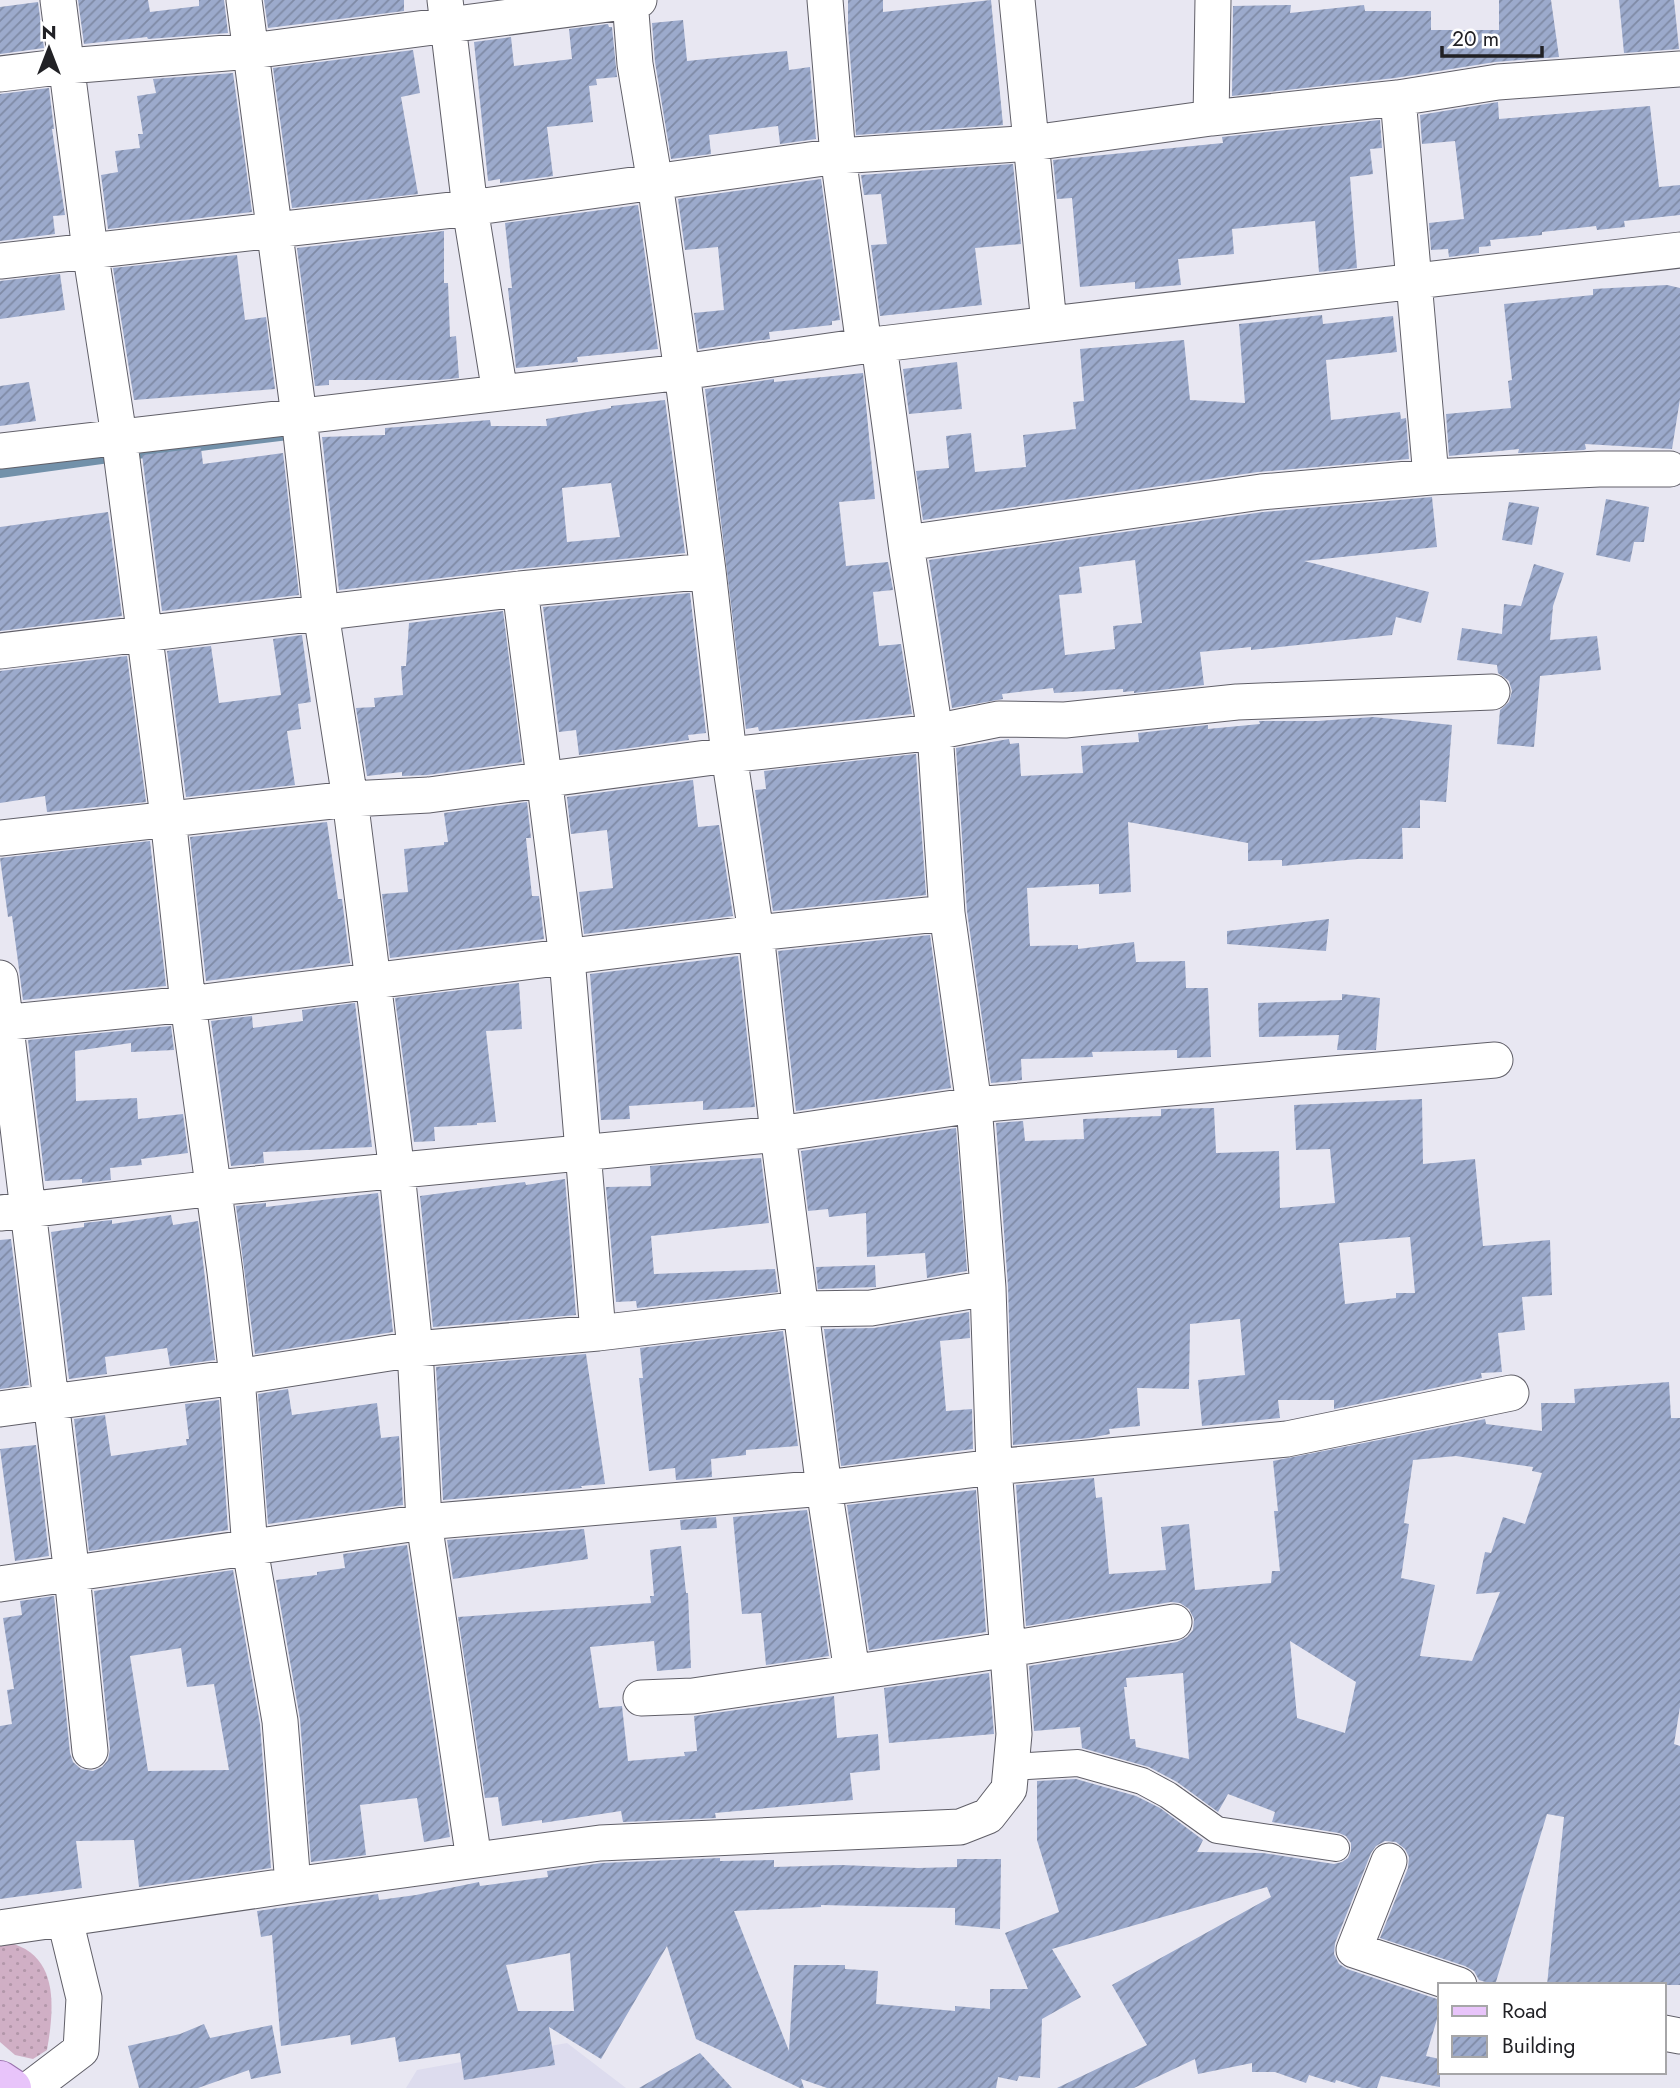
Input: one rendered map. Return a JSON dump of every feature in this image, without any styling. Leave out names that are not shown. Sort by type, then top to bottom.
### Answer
[{"type":"main road","points":[[0,2080],[12,2088]]},
{"type":"street","points":[[58,0],[90,250],[119,436],[168,817],[188,1004],[237,1377],[250,1549],[280,1721],[293,1885]]},
{"type":"street","points":[[244,0],[299,416],[321,613],[350,799],[397,1172],[415,1349],[424,1522],[474,1860]]},
{"type":"street","points":[[630,0],[635,64],[682,372],[729,755],[756,933],[778,1134],[824,1488],[852,1672]]},
{"type":"street","points":[[0,74],[251,51],[447,12],[639,0]]},
{"type":"street","points":[[0,1928],[600,1843],[960,1827],[988,1816],[1009,1789],[1014,1734],[994,1467],[988,1289],[974,1105],[947,913],[934,732],[906,543],[838,156],[825,0]]},
{"type":"street","points":[[1017,0],[1049,324]]},
{"type":"street","points":[[1211,118],[1213,0]]},
{"type":"street","points":[[447,12],[470,208],[500,393]]},
{"type":"street","points":[[0,261],[470,208],[838,156],[1032,143],[1211,118],[1398,98],[1497,82],[1680,69]]},
{"type":"street","points":[[1398,98],[1431,477]]},
{"type":"street","points":[[0,451],[682,372],[1049,324],[1680,250]]},
{"type":"street","points":[[906,543],[1261,492],[1431,477],[1599,469],[1670,469]]},
{"type":"street","points":[[0,651],[520,589],[708,571]]},
{"type":"street","points":[[520,589],[567,958],[598,1333]]},
{"type":"street","points":[[0,838],[168,817],[350,799],[429,795],[729,755],[934,732],[999,719],[1065,720],[1237,702],[1492,692]]},
{"type":"street","points":[[3,1022],[188,1004],[756,933],[947,913]]},
{"type":"street","points":[[0,978],[14,1211],[49,1402],[72,1575],[90,1751]]},
{"type":"street","points":[[14,1211],[214,1188],[778,1134],[974,1105],[1495,1060]]},
{"type":"street","points":[[0,1409],[237,1377],[415,1349],[598,1333],[802,1309],[870,1308],[988,1289]]},
{"type":"street","points":[[0,1584],[424,1522],[824,1488],[994,1467],[1287,1439],[1511,1393]]},
{"type":"street","points":[[641,1698],[693,1696],[1174,1622]]},
{"type":"street","points":[[1011,1767],[1078,1763],[1142,1781],[1168,1795],[1217,1830],[1336,1848]]},
{"type":"street","points":[[1389,1861],[1354,1950],[1453,1983]]},
{"type":"street","points":[[31,2088],[81,2050],[84,1998],[65,1920]]},
{"type":"shaded area","points":[[0,1941],[19,1946],[33,1955],[43,1967],[49,1981],[51,2015],[47,2050],[33,2059],[15,2055],[0,2042]]},
{"type":"shaded area","points":[[567,2043],[626,2088],[406,2088],[417,2070]]},
{"type":"building","points":[[78,0],[148,0],[150,12],[199,6],[199,0],[224,0],[228,33],[147,37],[84,44]]},
{"type":"building","points":[[264,0],[404,0],[404,11],[268,28]]},
{"type":"building","points":[[848,0],[883,0],[883,12],[991,0],[1003,125],[856,135]]},
{"type":"building","points":[[1499,0],[1551,0],[1559,57],[1495,62],[1395,78],[1232,96],[1233,6],[1291,5],[1290,13],[1364,5],[1365,11],[1431,11],[1431,30],[1499,30]]},
{"type":"building","points":[[1619,0],[1674,0],[1679,49],[1624,53]]},
{"type":"building","points":[[38,2],[44,48],[0,54],[0,7]]},
{"type":"building","points":[[683,20],[687,61],[787,51],[789,70],[810,67],[816,139],[780,144],[778,126],[709,135],[711,154],[671,159],[655,62],[652,23]]},
{"type":"building","points":[[608,24],[612,27],[617,77],[596,79],[597,85],[589,86],[593,122],[547,127],[553,176],[500,183],[500,179],[488,181],[474,42],[511,37],[514,66],[572,59],[569,29]]},
{"type":"building","points":[[413,50],[420,93],[401,97],[418,194],[292,208],[273,68]]},
{"type":"building","points":[[233,73],[252,212],[108,229],[101,175],[118,172],[115,151],[140,148],[138,134],[143,134],[137,96],[156,93],[153,79]]},
{"type":"building","points":[[49,88],[52,129],[65,215],[53,216],[55,234],[0,241],[0,94]]},
{"type":"building","points":[[1498,102],[1499,119],[1650,106],[1659,187],[1680,185],[1680,215],[1624,221],[1625,227],[1597,230],[1596,226],[1490,240],[1491,246],[1479,247],[1479,253],[1449,257],[1448,249],[1431,250],[1429,223],[1464,219],[1455,141],[1422,144],[1420,115]]},
{"type":"building","points":[[1380,120],[1382,148],[1370,149],[1373,174],[1350,177],[1357,268],[1319,272],[1315,221],[1232,229],[1234,254],[1178,259],[1181,285],[1135,289],[1135,282],[1080,287],[1072,198],[1057,199],[1053,160],[1223,143],[1222,137]]},
{"type":"building","points":[[1013,164],[1021,244],[975,248],[982,305],[880,316],[871,245],[887,244],[881,194],[864,195],[861,175]]},
{"type":"building","points":[[821,179],[840,320],[832,321],[832,325],[769,332],[770,339],[699,349],[694,313],[724,310],[718,247],[685,250],[678,199]]},
{"type":"building","points":[[638,205],[658,349],[577,357],[578,362],[516,368],[505,223]]},
{"type":"building","points":[[444,231],[444,283],[448,283],[450,337],[456,336],[459,378],[329,380],[329,385],[315,386],[297,248]]},
{"type":"building","points":[[237,255],[245,320],[266,317],[275,389],[134,400],[113,268]]},
{"type":"building","points":[[60,274],[65,310],[0,319],[0,281]]},
{"type":"building","points":[[1667,285],[1680,288],[1680,399],[1672,449],[1585,444],[1584,450],[1518,453],[1519,449],[1449,456],[1446,414],[1511,408],[1508,381],[1512,380],[1504,304],[1593,295],[1593,289]]},
{"type":"building","points":[[1322,315],[1323,324],[1393,316],[1397,352],[1326,360],[1331,420],[1400,412],[1401,419],[1406,418],[1409,459],[1258,472],[923,520],[916,471],[949,468],[946,436],[971,433],[975,472],[1026,467],[1023,435],[1076,429],[1073,402],[1084,401],[1080,349],[1184,340],[1190,400],[1245,403],[1239,324]]},
{"type":"building","points":[[957,362],[962,409],[909,414],[903,369]]},
{"type":"building","points":[[863,373],[875,499],[839,502],[846,566],[888,562],[893,590],[873,592],[879,646],[901,644],[912,714],[759,731],[758,727],[746,729],[705,389],[774,379],[774,382]]},
{"type":"building","points":[[29,382],[36,421],[0,426],[0,386]]},
{"type":"building","points":[[665,400],[685,553],[339,590],[322,437],[385,435],[385,428],[490,420],[491,426],[547,426],[546,419],[611,406]],"holes":[[[611,483],[620,537],[567,542],[562,488]]]},
{"type":"building","points":[[201,448],[203,464],[283,453],[299,595],[162,611],[142,455]]},
{"type":"building","points":[[1432,497],[1437,547],[1304,561],[1429,592],[1421,623],[1396,617],[1392,635],[1251,650],[1251,647],[1200,652],[1204,685],[1134,693],[1123,692],[1123,689],[1054,693],[1053,688],[1002,694],[1003,699],[952,708],[929,560],[1263,512]],"holes":[[[1135,560],[1142,623],[1113,626],[1115,649],[1065,655],[1059,595],[1082,593],[1079,567]]]},
{"type":"building","points":[[1606,499],[1649,507],[1644,542],[1634,542],[1630,562],[1596,555]]},
{"type":"building","points":[[1509,502],[1539,507],[1532,545],[1502,540]]},
{"type":"building","points":[[108,512],[122,616],[0,631],[0,527]]},
{"type":"building","points":[[1534,564],[1564,573],[1553,606],[1550,640],[1597,636],[1601,670],[1540,676],[1534,747],[1497,744],[1500,710],[1509,702],[1512,691],[1509,681],[1498,673],[1497,665],[1457,660],[1462,628],[1502,634],[1504,604],[1521,606]]},
{"type":"building","points":[[690,593],[706,733],[688,735],[689,740],[579,755],[576,730],[559,732],[543,607]]},
{"type":"building","points":[[503,611],[522,762],[427,775],[402,776],[402,772],[367,776],[356,708],[375,707],[374,698],[403,695],[401,666],[406,666],[409,623]]},
{"type":"building","points":[[302,635],[311,702],[298,704],[301,729],[287,731],[295,785],[186,797],[167,651],[211,646],[219,703],[281,695],[273,639]]},
{"type":"building","points":[[127,656],[146,802],[47,812],[45,796],[0,803],[0,671]]},
{"type":"building","points":[[1373,717],[1452,725],[1446,802],[1420,800],[1420,828],[1402,828],[1403,859],[1358,859],[1282,866],[1282,860],[1248,861],[1248,843],[1128,822],[1131,892],[1099,894],[1099,884],[1027,888],[1030,946],[1078,945],[1078,949],[1134,942],[1136,962],[1185,961],[1186,988],[1208,988],[1211,1057],[1177,1058],[1177,1050],[1092,1052],[1093,1057],[1021,1059],[1022,1080],[991,1083],[967,911],[956,748],[1009,739],[1010,744],[1019,743],[1021,776],[1083,773],[1081,746],[1139,742],[1138,733],[1208,725],[1208,729],[1260,724],[1259,721]]},
{"type":"building","points":[[916,754],[926,895],[773,911],[755,790],[766,789],[764,771]]},
{"type":"building","points":[[693,780],[698,827],[719,825],[733,916],[584,934],[579,892],[613,888],[607,830],[571,834],[567,797]]},
{"type":"building","points":[[527,802],[531,838],[526,838],[532,896],[539,896],[544,939],[390,958],[382,894],[408,892],[404,849],[444,845],[444,842],[448,842],[444,813]]},
{"type":"building","points":[[327,822],[338,899],[342,899],[350,963],[206,981],[190,837]]},
{"type":"building","points":[[150,841],[166,986],[23,1000],[12,916],[8,917],[0,858]]},
{"type":"building","points":[[1329,919],[1326,951],[1227,944],[1227,931]]},
{"type":"building","points":[[930,935],[951,1088],[796,1111],[778,951]]},
{"type":"building","points":[[738,956],[755,1107],[703,1110],[703,1101],[629,1106],[630,1119],[601,1120],[590,974]]},
{"type":"building","points":[[519,983],[522,1029],[486,1031],[496,1122],[434,1127],[435,1141],[414,1142],[395,998]]},
{"type":"building","points":[[1342,994],[1380,998],[1376,1050],[1337,1050],[1339,1035],[1259,1037],[1258,1003],[1342,1000]]},
{"type":"building","points":[[355,1003],[372,1147],[263,1152],[264,1163],[231,1166],[211,1021],[252,1016],[253,1028],[303,1021],[302,1010]]},
{"type":"building","points":[[171,1026],[174,1050],[131,1052],[131,1043],[75,1051],[76,1101],[137,1098],[138,1119],[183,1114],[188,1153],[141,1159],[142,1165],[110,1168],[111,1180],[82,1183],[82,1179],[45,1181],[28,1040]]},
{"type":"building","points":[[1422,1099],[1423,1164],[1475,1159],[1483,1246],[1550,1240],[1552,1295],[1522,1297],[1525,1330],[1498,1333],[1502,1372],[1481,1373],[1482,1378],[1334,1409],[1334,1400],[1278,1400],[1280,1418],[1202,1426],[1198,1380],[1245,1375],[1240,1319],[1190,1324],[1189,1389],[1137,1388],[1140,1426],[1109,1429],[1110,1434],[1089,1438],[1013,1445],[1008,1286],[996,1123],[1023,1121],[1025,1141],[1084,1139],[1083,1119],[1161,1116],[1161,1109],[1214,1108],[1216,1153],[1279,1151],[1280,1208],[1335,1203],[1330,1149],[1296,1150],[1294,1105]],"holes":[[[1410,1237],[1415,1293],[1396,1293],[1396,1298],[1345,1304],[1339,1243]]]},
{"type":"building","points":[[956,1128],[967,1271],[927,1278],[925,1253],[867,1257],[866,1213],[829,1217],[828,1209],[808,1211],[801,1151]]},
{"type":"building","points":[[761,1158],[769,1223],[651,1236],[654,1274],[775,1269],[778,1292],[637,1308],[636,1301],[616,1302],[606,1187],[651,1186],[650,1166]]},
{"type":"building","points":[[565,1179],[576,1315],[433,1327],[420,1196]]},
{"type":"building","points":[[378,1193],[393,1332],[255,1354],[236,1206],[266,1203],[266,1207]]},
{"type":"building","points":[[171,1215],[173,1225],[198,1221],[215,1360],[170,1366],[167,1348],[105,1357],[107,1374],[69,1379],[51,1232],[84,1227],[84,1223],[112,1220],[112,1224]]},
{"type":"building","points":[[11,1239],[29,1385],[0,1389],[0,1240]]},
{"type":"building","points":[[875,1265],[876,1287],[818,1289],[816,1267]]},
{"type":"building","points":[[969,1312],[970,1338],[940,1341],[946,1411],[972,1409],[973,1449],[841,1466],[824,1329],[874,1328]]},
{"type":"building","points":[[783,1331],[798,1446],[746,1450],[746,1455],[711,1459],[712,1477],[676,1480],[675,1468],[649,1471],[639,1378],[643,1378],[640,1348]]},
{"type":"building","points":[[586,1354],[605,1484],[443,1500],[436,1367]]},
{"type":"building","points":[[1669,1382],[1671,1418],[1680,1418],[1680,1707],[1674,1744],[1680,1746],[1680,1985],[1547,1983],[1564,1817],[1547,1814],[1496,1983],[1479,1980],[1474,1971],[1465,1966],[1380,1938],[1408,1868],[1409,1857],[1405,1849],[1396,1842],[1385,1841],[1371,1853],[1335,1943],[1334,1954],[1339,1964],[1347,1969],[1438,1999],[1438,2016],[1426,2056],[1438,2059],[1440,2087],[1381,2076],[1377,2088],[1362,2088],[1336,2080],[1335,2083],[1309,2075],[1306,2083],[1275,2072],[1252,2072],[1252,2063],[1198,2074],[1195,2059],[1134,2088],[1057,2088],[1147,2045],[1112,1985],[1271,1897],[1267,1887],[1052,1949],[1081,1997],[1042,2019],[1040,2078],[1019,2076],[1017,2081],[998,2077],[996,2088],[827,2088],[801,2079],[804,2088],[800,2088],[696,2039],[667,1946],[601,2059],[549,2027],[555,2065],[464,2080],[460,2053],[399,2062],[395,2037],[351,2045],[350,2035],[281,2046],[272,1935],[261,1937],[257,1911],[378,1894],[379,1900],[479,1882],[480,1886],[548,1877],[547,1871],[602,1863],[720,1858],[720,1861],[774,1860],[774,1867],[841,1865],[918,1868],[957,1867],[957,1859],[1001,1859],[1000,1929],[955,1925],[955,1908],[821,1905],[734,1911],[789,2051],[794,1965],[845,1965],[845,1969],[878,1971],[876,2004],[955,2011],[955,2006],[990,2009],[990,1989],[1028,1989],[1005,1933],[1059,1912],[1037,1840],[1037,1781],[1076,1779],[1136,1796],[1160,1808],[1203,1840],[1197,1852],[1263,1853],[1334,1864],[1342,1862],[1348,1858],[1351,1843],[1346,1836],[1339,1833],[1272,1822],[1275,1812],[1228,1794],[1218,1812],[1177,1782],[1149,1767],[1082,1748],[1080,1727],[1034,1731],[1029,1666],[1177,1642],[1193,1630],[1194,1619],[1189,1609],[1180,1603],[1171,1602],[1026,1626],[1016,1485],[1094,1478],[1096,1498],[1102,1497],[1109,1574],[1166,1570],[1161,1527],[1189,1524],[1195,1590],[1271,1583],[1272,1571],[1280,1571],[1274,1511],[1278,1511],[1273,1461],[1485,1419],[1486,1424],[1542,1431],[1541,1403],[1575,1403],[1574,1389]],"holes":[[[1456,1456],[1533,1467],[1532,1471],[1542,1473],[1525,1524],[1503,1517],[1491,1553],[1485,1552],[1476,1594],[1500,1592],[1472,1661],[1420,1656],[1435,1585],[1401,1578],[1409,1524],[1404,1523],[1413,1460]],[[1290,1641],[1356,1682],[1345,1733],[1297,1718]],[[1183,1673],[1189,1759],[1136,1747],[1135,1739],[1130,1739],[1124,1687],[1127,1687],[1126,1678]],[[570,1953],[574,2011],[518,2011],[506,1965]]]},
{"type":"building","points":[[288,1389],[292,1415],[377,1403],[381,1438],[399,1436],[403,1505],[268,1524],[258,1394]]},
{"type":"building","points":[[219,1400],[228,1530],[89,1551],[74,1419],[105,1415],[111,1456],[187,1445],[186,1439],[189,1439],[185,1404]]},
{"type":"building","points":[[36,1445],[49,1556],[15,1561],[0,1449]]},
{"type":"building","points":[[976,1490],[986,1632],[869,1650],[847,1505]]},
{"type":"building","points":[[807,1510],[829,1656],[766,1665],[761,1613],[742,1614],[733,1517]]},
{"type":"building","points":[[716,1517],[717,1528],[681,1530],[680,1520]]},
{"type":"building","points":[[584,1529],[588,1559],[453,1579],[447,1540]]},
{"type":"building","points":[[407,1545],[450,1837],[424,1842],[417,1798],[360,1805],[366,1855],[311,1862],[300,1719],[276,1580],[345,1568],[343,1554]]},
{"type":"building","points":[[681,1546],[688,1593],[691,1668],[657,1671],[654,1641],[590,1647],[599,1708],[622,1706],[628,1761],[685,1756],[684,1752],[697,1751],[694,1716],[834,1696],[837,1738],[878,1734],[880,1770],[850,1773],[853,1800],[715,1813],[716,1818],[623,1822],[621,1811],[502,1826],[498,1797],[485,1798],[458,1617],[651,1603],[650,1596],[654,1596],[650,1550]]},
{"type":"building","points":[[233,1570],[260,1724],[271,1868],[139,1887],[134,1840],[76,1841],[82,1888],[0,1899],[0,1726],[12,1724],[7,1690],[14,1689],[3,1618],[22,1615],[20,1601],[54,1596],[70,1753],[73,1762],[81,1769],[93,1771],[108,1760],[110,1749],[94,1591]],"holes":[[[181,1648],[187,1687],[214,1684],[229,1770],[148,1771],[130,1656]]]},
{"type":"building","points":[[989,1673],[994,1734],[889,1743],[884,1688]]},
{"type":"building","points":[[204,2024],[210,2038],[272,2025],[281,2073],[251,2079],[249,2070],[198,2088],[139,2088],[128,2046],[180,2034]]},
{"type":"building","points":[[700,2053],[732,2088],[639,2088]]},
{"type":"waterway","points":[[129,455],[288,435]]},
{"type":"waterway","points":[[0,473],[109,458]]}]
